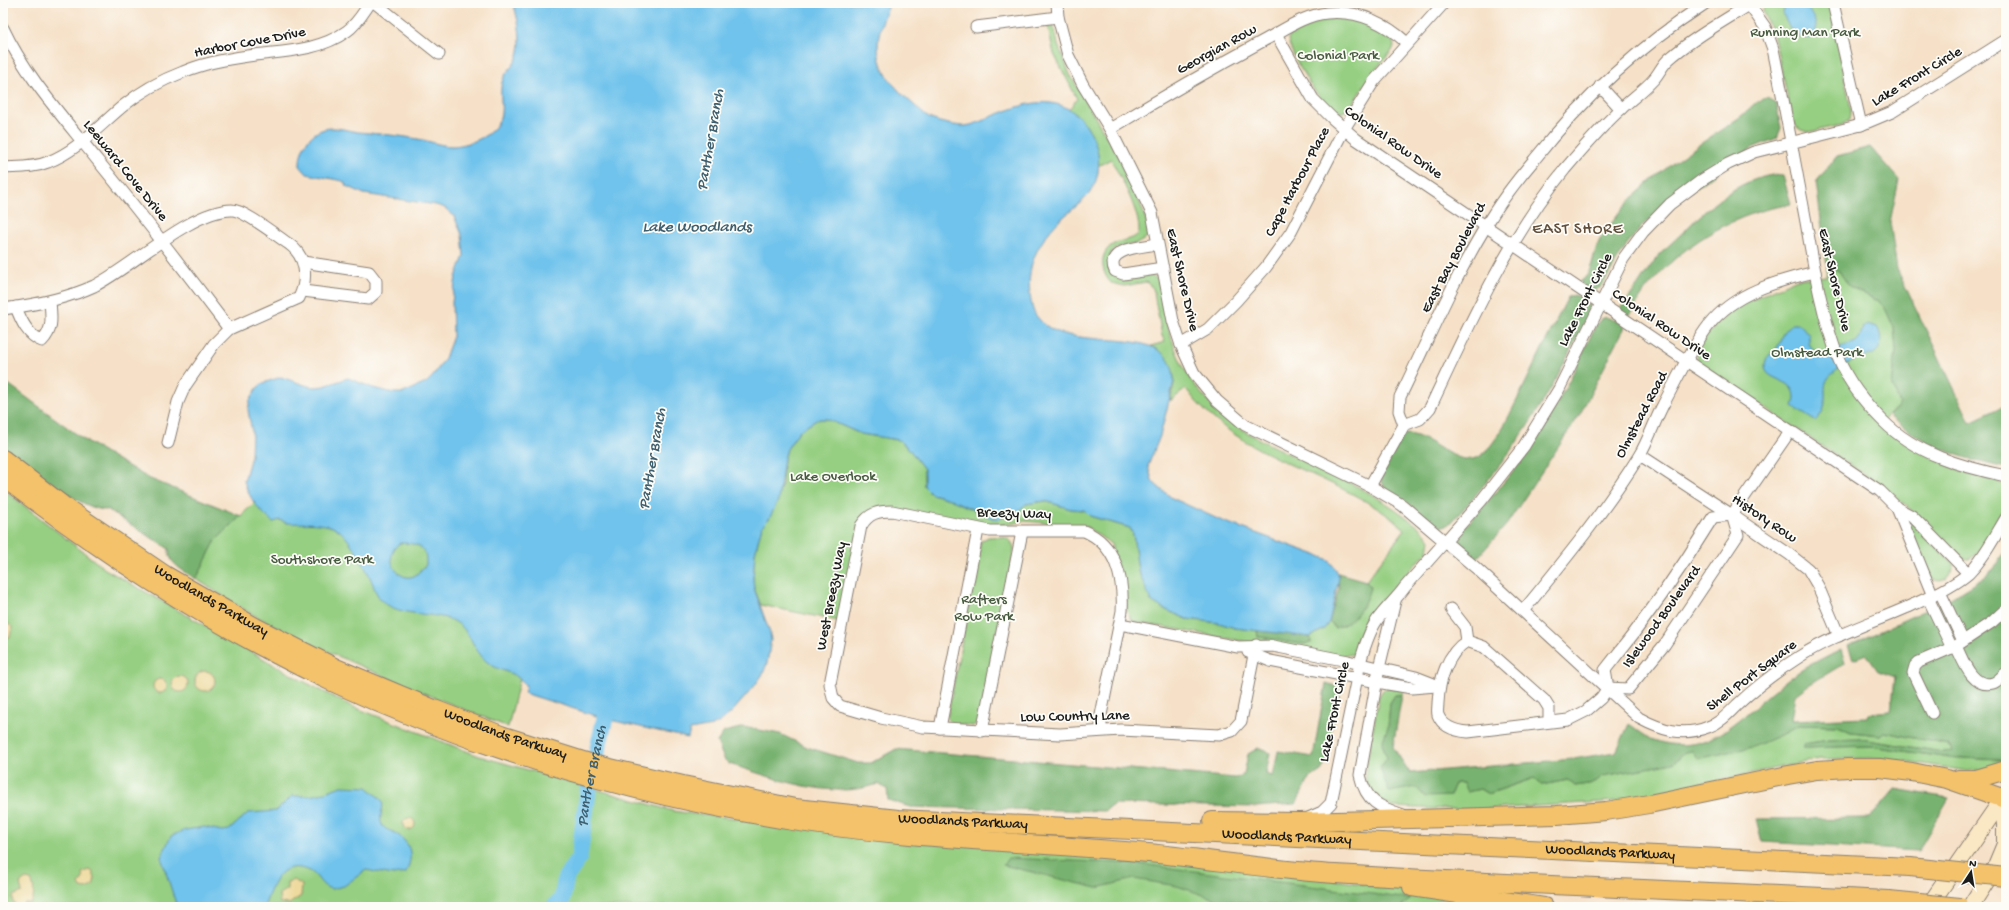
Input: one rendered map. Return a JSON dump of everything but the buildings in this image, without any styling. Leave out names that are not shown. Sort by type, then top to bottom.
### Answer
[{"type":"main road","name":"Woodlands Parkway","points":[[3,459],[65,507],[165,575],[257,628],[336,668],[499,742]]},
{"type":"main road","name":"Woodlands Parkway","points":[[3,477],[58,519],[158,586],[249,639],[328,680],[431,725],[592,764],[680,792],[793,821],[896,834],[1142,852],[1330,873],[1889,900],[1960,907]]},
{"type":"main road","points":[[992,822],[1020,818],[1300,822],[1557,815],[1606,811],[1649,804],[1796,774],[1848,768],[1888,769],[1947,778],[1976,779],[2006,770]]},
{"type":"main road","points":[[1947,778],[2005,797]]},
{"type":"main road","name":"Woodlands Parkway","points":[[680,792],[795,808],[898,819],[992,822],[2000,872]]},
{"type":"main road","points":[[2000,872],[2005,844],[2005,797]]},
{"type":"main road","points":[[1928,907],[2005,797]]},
{"type":"main road","points":[[1970,907],[2000,872],[2006,853]]},
{"type":"main road","points":[[1330,873],[1544,907]]},
{"type":"street","name":"Harbor Cove Drive","points":[[3,168],[32,166],[48,163],[83,141],[124,105],[157,84],[183,72],[211,63],[317,46],[347,30],[359,19],[370,3]]},
{"type":"street","points":[[375,3],[439,54]]},
{"type":"street","name":"East Shore Drive","points":[[1057,3],[1058,17],[1068,56],[1083,85],[1110,129],[1152,213],[1173,321],[1181,345],[1194,373],[1217,401],[1245,426],[1370,486],[1402,505],[1444,542]]},
{"type":"street","name":"Cape Harbour Place","points":[[1181,345],[1208,329],[1236,302],[1266,267],[1290,232],[1344,129],[1374,81],[1444,3]]},
{"type":"street","name":"East Bay Boulevard","points":[[1404,425],[1399,411],[1400,397],[1486,226],[1520,176],[1600,86],[1650,43],[1706,3]]},
{"type":"street","points":[[1834,3],[1861,125]]},
{"type":"street","points":[[1370,486],[1404,425],[1420,419],[1430,408],[1478,307],[1513,243],[1543,197],[1565,169],[1586,144],[1621,108],[1653,80],[1667,60],[1750,4]]},
{"type":"street","name":"East Shore Drive","points":[[1750,4],[1765,27],[1771,42],[1815,272],[1833,342],[1848,376],[1866,402],[1884,422],[1910,442],[1936,456],[1966,468],[2006,476]]},
{"type":"street","name":"Georgian Row","points":[[1110,129],[1207,71],[1301,20],[1327,13],[1353,14],[1374,19],[1393,30],[1407,43]]},
{"type":"street","points":[[976,27],[1058,17]]},
{"type":"street","name":"Leeward Cove Drive","points":[[3,28],[15,50],[42,91],[162,241],[229,329]]},
{"type":"street","name":"Colonial Row Drive","points":[[1276,34],[1313,99],[1344,129],[1880,491],[1897,508],[1912,516],[1968,573]]},
{"type":"street","name":"Lake Front Circle","points":[[1300,822],[1322,812],[1331,803],[1356,678],[1365,646],[1380,616],[1395,601],[1405,586],[1481,501],[1524,446],[1559,389],[1623,259],[1643,232],[1670,204],[1702,180],[1728,164],[1754,152],[1861,125],[1881,118],[1909,103],[2006,40]]},
{"type":"street","points":[[1600,86],[1621,108]]},
{"type":"street","points":[[3,309],[50,301],[94,286],[120,271],[162,241],[212,213],[233,210],[250,217],[292,246],[306,269],[303,291],[299,298],[229,329],[203,358],[185,386],[178,402],[168,443]]},
{"type":"street","points":[[1157,244],[1121,252],[1113,257],[1112,264],[1115,271],[1123,274],[1163,268]]},
{"type":"street","points":[[303,262],[369,272],[376,281],[376,292],[368,299],[303,291]]},
{"type":"street","name":"Olmstead Road","points":[[1523,611],[1570,555],[1640,455],[1687,361],[1709,325],[1732,304],[1758,290],[1783,279],[1815,272]]},
{"type":"street","points":[[16,307],[20,318],[34,338],[42,341],[49,334],[52,322],[50,301]]},
{"type":"street","points":[[1732,515],[1790,431]]},
{"type":"street","name":"History Row","points":[[1640,455],[1732,515],[1789,554],[1808,569],[1818,586],[1839,636]]},
{"type":"street","name":"Colonial Row Drive","points":[[1897,508],[1933,596],[1957,645],[1969,674],[1980,682],[1993,683],[2006,673]]},
{"type":"street","name":"Breezy Way","points":[[881,511],[892,511],[978,530],[1022,532],[1084,531],[1095,536],[1113,556],[1123,600],[1120,624]]},
{"type":"street","name":"West Breezy Way","points":[[833,698],[830,684],[861,526],[866,518],[881,511]]},
{"type":"street","name":"Islewood Boulevard","points":[[1732,515],[1738,535],[1665,644],[1628,689],[1608,688],[1605,670],[1639,628],[1677,575],[1713,517],[1732,515]]},
{"type":"street","name":"Shell Port Square","points":[[1444,542],[1523,611],[1639,718],[1655,727],[1673,732],[1691,732],[1708,727],[1724,718],[1769,678],[1800,656],[1839,636],[1933,596],[1968,573],[1978,563],[2006,518]]},
{"type":"street","points":[[940,728],[978,530]]},
{"type":"street","points":[[982,731],[1022,532]]},
{"type":"street","name":"Lake Front Circle","points":[[1395,601],[1379,668],[1360,775],[1362,784],[1373,802],[1381,807],[1411,818]]},
{"type":"street","points":[[1451,609],[1465,627],[1467,641]]},
{"type":"street","points":[[1932,713],[1914,673],[1915,666],[1919,662],[1957,645],[1992,622],[2006,609]]},
{"type":"street","points":[[1101,731],[1101,715],[1120,624],[1255,650],[1273,646],[1360,663],[1416,677],[1439,686]]},
{"type":"street","points":[[1549,722],[1550,708],[1544,700],[1484,646],[1467,641],[1460,645],[1452,654],[1439,686],[1438,714],[1445,725],[1456,731],[1468,732],[1568,720],[1586,711],[1601,698],[1608,688]]},
{"type":"street","points":[[1255,650],[1270,662],[1412,688],[1439,686]]},
{"type":"street","name":"Low Country Lane","points":[[833,698],[840,706],[881,718],[922,727],[1060,734],[1101,731],[1220,735],[1232,731],[1241,721],[1255,650]]},
{"type":"green space","name":"Running Man Park","points":[[1764,3],[1829,3],[1851,109],[1849,120],[1842,125],[1808,132],[1801,130],[1794,125],[1774,37],[1763,12]]},
{"type":"green space","name":"Colonial Park","points":[[1339,17],[1360,21],[1379,29],[1391,36],[1394,46],[1392,51],[1374,71],[1348,110],[1339,113],[1332,110],[1316,93],[1301,69],[1290,47],[1288,39],[1296,29],[1302,26]]},
{"type":"green space","name":"Lake Overlook","points":[[1047,23],[1055,30],[1058,45],[1071,77],[1125,167],[1148,227],[1148,235],[1143,240],[1116,248],[1112,252],[1109,258],[1109,269],[1150,275],[1156,278],[1159,283],[1168,328],[1175,348],[1193,383],[1206,399],[1241,429],[1367,492],[1406,517],[1422,530],[1430,540],[1428,551],[1392,589],[1380,606],[1356,652],[1353,654],[1331,657],[1136,622],[1131,619],[1127,611],[1111,544],[1087,527],[1025,521],[998,526],[918,513],[869,511],[838,621],[761,605],[754,588],[753,578],[755,553],[762,526],[769,519],[782,484],[784,459],[787,449],[799,431],[818,419],[827,419],[861,434],[899,440],[909,449],[924,469],[924,486],[932,494],[950,499],[992,518],[1002,516],[1026,504],[1045,501],[1071,509],[1084,510],[1090,516],[1130,528],[1133,534],[1138,570],[1142,580],[1164,609],[1187,619],[1219,623],[1235,628],[1257,630],[1258,637],[1305,644],[1311,643],[1310,637],[1324,629],[1329,622],[1332,623],[1334,628],[1370,588],[1366,581],[1405,529],[1379,509],[1351,493],[1262,451],[1234,434],[1208,414],[1186,389],[1170,401],[1174,382],[1173,373],[1159,352],[1151,346],[1165,342],[1162,336],[1153,288],[1146,282],[1125,286],[1111,283],[1107,278],[1103,267],[1104,256],[1110,247],[1116,243],[1128,240],[1139,233],[1133,205],[1111,159],[1098,166],[1097,149],[1091,134],[1081,120],[1069,109],[1077,99],[1054,54]]},
{"type":"green space","points":[[1767,98],[1776,103],[1781,128],[1777,138],[1752,148],[1645,223],[1627,244],[1601,287],[1598,289],[1586,288],[1580,282],[1590,270],[1600,239],[1624,207],[1654,178],[1671,165],[1740,117],[1759,100]]},
{"type":"green space","points":[[1870,147],[1899,180],[1890,222],[1897,269],[1970,422],[2006,405],[2006,468],[1973,460],[1944,450],[1917,436],[1889,416],[1900,404],[1892,386],[1896,351],[1894,328],[1885,308],[1878,301],[1849,286],[1839,271],[1827,266],[1816,182],[1837,156]]},
{"type":"green space","points":[[1772,175],[1783,176],[1791,204],[1761,211],[1734,221],[1716,230],[1682,253],[1667,266],[1641,297],[1631,314],[1628,315],[1619,309],[1629,298],[1658,256],[1711,206],[1733,190],[1758,178]]},
{"type":"green space","name":"Olmstead Park","points":[[1827,266],[1839,271],[1849,286],[1878,301],[1885,308],[1894,328],[1896,351],[1892,386],[1900,404],[1880,424],[1955,468],[2001,483],[2006,487],[2006,503],[1997,526],[1987,542],[1975,555],[1969,559],[1962,558],[1953,551],[1930,527],[1891,492],[1698,362],[1696,353],[1700,344],[1719,321],[1735,307],[1797,279],[1826,276]]},
{"type":"green space","points":[[1574,295],[1583,298],[1589,307],[1582,328],[1556,379],[1530,423],[1515,444],[1485,484],[1450,524],[1440,527],[1436,526],[1408,503],[1385,488],[1381,480],[1382,473],[1403,435],[1410,434],[1425,439],[1450,454],[1465,459],[1475,458],[1484,453],[1496,439],[1505,423],[1568,297]]},
{"type":"green space","points":[[1606,317],[1622,323],[1625,327],[1579,416],[1507,524],[1479,556],[1475,558],[1473,557],[1466,551],[1460,541],[1463,529],[1506,480],[1529,449],[1557,404],[1596,325],[1601,319]]},
{"type":"green space","points":[[3,380],[83,439],[148,478],[241,516],[216,540],[196,579],[174,563],[169,554],[169,549],[108,510],[97,509],[69,495],[3,446]]},
{"type":"green space","name":"Southshore Park","points":[[330,465],[534,621],[508,727],[378,674],[283,630],[252,614],[196,579],[216,540],[254,503]]},
{"type":"green space","points":[[3,489],[105,569],[301,680],[351,706],[479,756],[673,811],[1282,872],[1516,907],[3,907]]},
{"type":"green space","points":[[1912,523],[1953,564],[1952,572],[1943,580],[1935,580],[1928,573],[1908,526]]},
{"type":"green space","name":"Rafters Row Park","points":[[988,537],[1001,537],[1008,539],[1013,545],[1014,550],[979,721],[973,726],[952,723],[947,719],[981,541]]},
{"type":"green space","points":[[2006,551],[2005,765],[2000,760],[1943,757],[1871,746],[1803,748],[1803,744],[1829,740],[1861,739],[1942,752],[1953,751],[1949,745],[1884,732],[1880,735],[1851,732],[1837,726],[1798,725],[1785,733],[1753,747],[1697,759],[1693,751],[1685,752],[1673,763],[1603,776],[1594,783],[1575,786],[1568,780],[1542,785],[1534,778],[1488,794],[1480,789],[1467,792],[1463,783],[1455,783],[1450,796],[1425,797],[1416,787],[1389,792],[1380,768],[1387,758],[1382,743],[1388,727],[1390,703],[1395,695],[1402,695],[1393,747],[1410,773],[1573,759],[1616,752],[1629,724],[1654,740],[1674,745],[1693,744],[1709,739],[1725,730],[1796,673],[1841,649],[1845,663],[1795,695],[1791,720],[1867,717],[1868,713],[1891,711],[1895,677],[1878,671],[1866,654],[1853,659],[1848,646],[1949,599],[1988,575]]},
{"type":"green space","points":[[1338,573],[1366,581],[1370,588],[1362,607],[1353,619],[1334,628],[1332,623],[1329,622],[1339,588]]},
{"type":"green space","points":[[1257,630],[1310,637],[1311,643],[1292,643],[1258,637]]},
{"type":"green space","points":[[1326,683],[1339,687],[1339,697],[1333,720],[1327,761],[1321,771],[1309,779],[1296,804],[1255,807],[1114,804],[1105,811],[910,807],[888,800],[887,789],[878,784],[859,789],[821,789],[783,781],[729,764],[724,759],[717,742],[724,732],[744,727],[780,734],[807,747],[858,763],[871,763],[896,749],[1236,778],[1244,774],[1248,754],[1258,748],[1266,750],[1270,753],[1266,774],[1273,776],[1278,751],[1313,757]]},
{"type":"green space","points":[[1389,687],[1403,690],[1402,695],[1395,695],[1390,703],[1388,727],[1382,743],[1387,758],[1416,787],[1450,796],[1455,783],[1463,783],[1467,792],[1480,789],[1488,794],[1534,778],[1542,785],[1568,780],[1575,786],[1594,783],[1603,776],[1673,763],[1685,752],[1785,733],[1798,725],[1837,726],[1851,732],[1880,735],[1884,732],[1949,745],[1953,752],[1942,752],[1861,739],[1829,740],[1804,744],[1803,748],[1871,746],[1943,757],[2000,760],[2005,765],[1999,768],[1967,771],[1905,761],[1870,758],[1820,759],[1616,801],[1475,810],[1392,807],[1374,796],[1367,785],[1365,774],[1379,696],[1383,690]]},
{"type":"green space","points":[[1895,789],[1949,798],[1918,851],[1762,842],[1756,819],[1870,818]]},
{"type":"green space","points":[[1008,858],[1140,864],[1411,899],[1400,907],[1290,907],[1218,900],[1177,886],[1134,879],[1097,888],[1003,865]]},
{"type":"sand","points":[[3,624],[9,624],[12,627],[10,637],[3,637]]},
{"type":"sand","points":[[205,671],[212,674],[215,681],[212,688],[205,691],[198,688],[195,681],[198,674]]},
{"type":"sand","points":[[177,676],[183,676],[188,681],[186,690],[183,692],[177,692],[172,687],[172,681]]},
{"type":"sand","points":[[157,679],[163,679],[167,683],[167,689],[163,693],[157,693],[153,689],[153,683]]},
{"type":"sand","points":[[407,818],[411,818],[415,824],[411,830],[407,830],[403,826],[403,822]]},
{"type":"sand","points":[[88,870],[92,871],[95,878],[93,886],[87,889],[81,888],[79,884],[83,878],[82,873]]},
{"type":"sand","points":[[26,879],[31,880],[34,895],[31,903],[25,903],[21,907],[17,907],[13,902],[13,896],[22,892],[20,883]]},
{"type":"sand","points":[[294,880],[302,885],[301,896],[289,904],[280,903],[279,894],[287,889],[287,882]]},
{"type":"water","name":"Lake Woodlands","points":[[513,3],[890,3],[879,35],[878,46],[881,64],[894,86],[928,117],[946,124],[965,126],[975,124],[1021,106],[1033,103],[1056,104],[1067,108],[1077,115],[1090,132],[1095,142],[1098,152],[1098,174],[1095,184],[1089,194],[1051,230],[1035,254],[1029,283],[1033,310],[1039,319],[1054,330],[1073,336],[1139,343],[1157,349],[1169,361],[1174,381],[1160,436],[1148,466],[1152,480],[1172,498],[1220,520],[1327,559],[1336,569],[1339,578],[1329,622],[1324,629],[1310,637],[1235,628],[1219,623],[1187,619],[1164,609],[1151,601],[1138,570],[1133,534],[1130,528],[1090,516],[1084,510],[1071,509],[1045,501],[1026,504],[1013,516],[1002,516],[1000,519],[992,518],[950,499],[932,494],[924,486],[924,469],[909,449],[899,440],[861,434],[827,419],[818,419],[799,431],[787,449],[784,459],[778,501],[769,519],[762,526],[755,553],[753,578],[754,588],[770,633],[771,640],[767,663],[763,674],[732,712],[720,722],[712,726],[690,730],[688,738],[606,719],[524,693],[526,686],[522,681],[512,674],[496,668],[486,661],[464,629],[454,621],[436,616],[399,610],[382,601],[358,555],[340,531],[322,524],[287,523],[280,520],[273,522],[255,504],[248,493],[244,481],[251,456],[252,432],[248,410],[250,400],[257,388],[263,383],[281,377],[315,387],[324,386],[348,378],[373,388],[394,393],[403,393],[426,383],[433,376],[445,358],[453,336],[452,302],[456,277],[464,256],[462,235],[454,216],[445,208],[436,205],[364,194],[347,186],[343,181],[307,174],[300,166],[302,151],[309,139],[314,134],[326,129],[334,128],[410,138],[453,146],[471,142],[488,134],[496,126],[501,116],[502,82],[505,75],[516,60],[520,46]],"holes":[[[400,543],[416,545],[420,547],[425,554],[426,565],[414,576],[402,576],[394,567],[392,555],[394,548]]]},
{"type":"water","points":[[1787,3],[1804,3],[1815,21],[1816,29],[1813,37],[1802,37],[1793,32],[1784,17],[1783,12]]},
{"type":"water","points":[[1792,324],[1800,324],[1809,335],[1809,344],[1814,351],[1822,353],[1856,342],[1860,337],[1863,327],[1867,324],[1877,327],[1881,338],[1879,349],[1876,352],[1871,355],[1857,358],[1838,369],[1830,376],[1825,386],[1824,408],[1821,415],[1815,421],[1793,407],[1795,396],[1793,389],[1787,384],[1768,374],[1765,368],[1767,358],[1777,348],[1784,331]]},
{"type":"water","points":[[341,786],[367,787],[382,800],[383,806],[381,822],[383,827],[395,833],[405,841],[410,850],[410,861],[406,873],[393,875],[366,870],[344,886],[332,889],[324,885],[314,874],[309,871],[300,868],[292,868],[280,874],[272,886],[264,907],[177,907],[161,857],[171,836],[185,830],[204,827],[222,831],[229,830],[248,813],[276,811],[292,796],[320,794]]},
{"type":"waterway","name":"Panther Branch","points":[[554,907],[562,900],[566,877],[579,858],[588,792],[610,696]]},
{"type":"district","name":"EAST SHORE","points":[[1578,230]]}]
